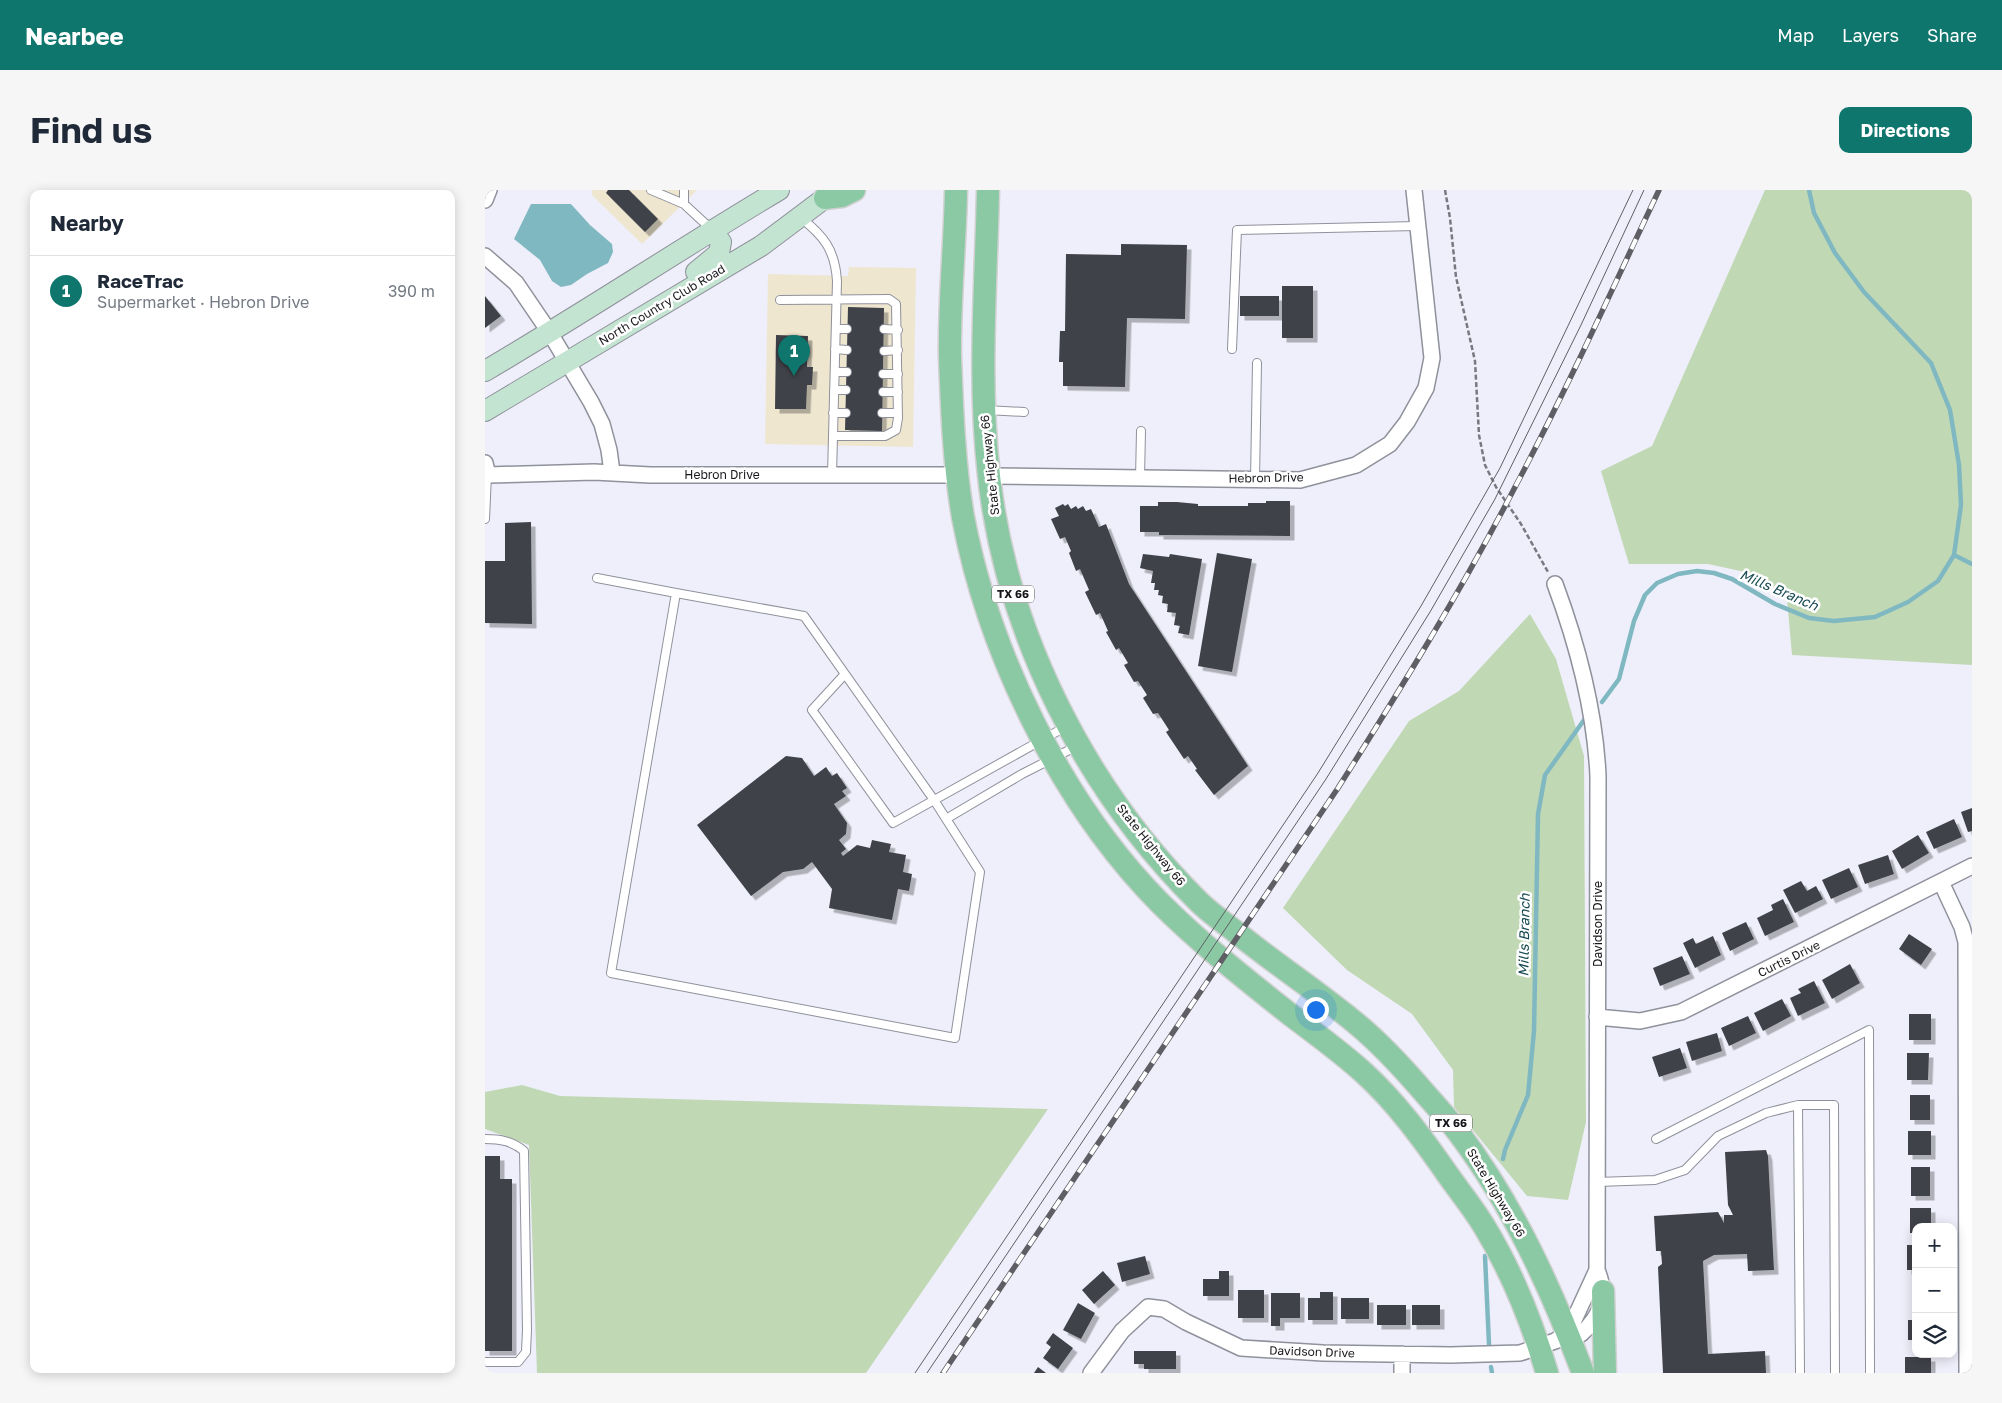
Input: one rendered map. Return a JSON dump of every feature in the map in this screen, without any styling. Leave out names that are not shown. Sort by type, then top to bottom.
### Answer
[{"type":"main road","points":[[485,371],[550,333],[712,230],[779,190]]},
{"type":"main road","points":[[828,194],[842,196],[854,190]]},
{"type":"main road","points":[[940,190],[949,208],[955,235]]},
{"type":"main road","name":"TX 66","points":[[956,190],[950,354],[957,475],[965,524],[985,602],[1014,681],[1048,749],[1073,792],[1113,849],[1159,902],[1257,988],[1364,1073],[1389,1099],[1428,1146],[1484,1226],[1531,1322],[1547,1373]]},
{"type":"main road","name":"State Highway 66","points":[[988,190],[984,410],[989,476],[1009,581],[1048,687],[1097,776],[1137,832],[1199,903],[1273,962],[1358,1025],[1412,1078],[1455,1128],[1497,1190],[1519,1228],[1568,1333],[1583,1373]]},
{"type":"main road","name":"North Country Club Road","points":[[485,411],[761,246],[828,194]]},
{"type":"main road","points":[[665,303],[684,281],[719,254],[721,242],[712,230]]},
{"type":"main road","points":[[950,354],[964,389],[971,460],[977,472],[989,476]]},
{"type":"main road","points":[[957,475],[961,476],[971,490],[991,550],[1009,581]]},
{"type":"main road","points":[[1600,1281],[1605,1373]]},
{"type":"street","points":[[485,200],[489,190]]},
{"type":"street","name":"Hebron Drive","points":[[989,476],[1300,480],[1356,465],[1390,444],[1407,422],[1426,388],[1432,358],[1414,190]]},
{"type":"street","points":[[485,256],[516,284],[550,333],[602,424],[609,450],[612,472]]},
{"type":"street","name":"Hebron Drive","points":[[486,471],[612,472],[650,475],[957,475]]},
{"type":"street","name":"Davidson Drive","points":[[1555,584],[1567,616],[1582,669],[1597,749],[1597,1182],[1599,1313],[1590,1326],[1581,1334],[1568,1333]]},
{"type":"street","name":"Curtis Drive","points":[[1597,1017],[1640,1021],[1681,1012],[1972,866]]},
{"type":"street","points":[[1941,882],[1962,926],[1966,942],[1967,1373]]},
{"type":"street","name":"Davidson Drive","points":[[1091,1373],[1122,1331],[1149,1307],[1164,1309],[1186,1322],[1241,1348],[1323,1353],[1520,1353],[1555,1341],[1568,1333],[1600,1281]]},
{"type":"street","points":[[1402,1354],[1402,1373]]},
{"type":"lane","points":[[651,190],[684,204],[712,230]]},
{"type":"lane","points":[[684,190],[684,204]]},
{"type":"lane","points":[[799,217],[816,230],[831,251],[835,263],[836,329],[832,475]]},
{"type":"lane","points":[[1231,349],[1237,230],[1417,226]]},
{"type":"lane","points":[[780,300],[893,301],[898,309],[898,413],[896,430],[885,436],[833,436]]},
{"type":"lane","points":[[836,329],[847,329]]},
{"type":"lane","points":[[884,329],[898,330]]},
{"type":"lane","points":[[835,349],[847,350]]},
{"type":"lane","points":[[884,351],[898,350]]},
{"type":"lane","points":[[1255,480],[1257,363]]},
{"type":"lane","points":[[835,372],[847,372]]},
{"type":"lane","points":[[883,374],[898,374]]},
{"type":"lane","points":[[834,390],[846,390]]},
{"type":"lane","points":[[883,392],[898,392]]},
{"type":"lane","points":[[984,410],[1024,412]]},
{"type":"lane","points":[[833,413],[846,413]]},
{"type":"lane","points":[[882,413],[898,413]]},
{"type":"lane","points":[[1140,478],[1141,431]]},
{"type":"lane","points":[[485,519],[486,471]]},
{"type":"lane","points":[[597,578],[804,616],[934,800],[980,872],[955,1038],[611,973],[675,593]]},
{"type":"lane","points":[[845,674],[812,710],[893,823],[934,800],[1048,749],[1074,735]]},
{"type":"lane","points":[[946,820],[1021,774],[1048,749],[1074,735]]},
{"type":"lane","points":[[1656,1139],[1869,1030],[1871,1373]]},
{"type":"lane","points":[[1597,1182],[1655,1180],[1685,1170],[1718,1136],[1766,1113],[1798,1105],[1835,1105],[1835,1373]]},
{"type":"lane","points":[[1798,1105],[1800,1373]]},
{"type":"lane","points":[[485,1139],[497,1139],[515,1143],[524,1151],[527,1330],[526,1352],[518,1362],[485,1362]]},
{"type":"path","points":[[1445,190],[1456,277],[1475,361],[1479,434],[1485,466],[1555,584]]},
{"type":"shaded area","points":[[592,190],[697,190],[642,244],[592,195]]},
{"type":"shaded area","points":[[849,267],[916,268],[913,447],[765,444],[768,274],[848,276]]},
{"type":"green space","points":[[1765,190],[1972,190],[1972,665],[1792,655],[1787,599],[1759,575],[1708,564],[1629,564],[1601,471],[1652,446]]},
{"type":"green space","points":[[1530,614],[1556,659],[1584,756],[1586,1122],[1568,1200],[1527,1196],[1454,1107],[1453,1070],[1412,1014],[1347,970],[1283,908],[1409,721],[1459,691]]},
{"type":"green space","points":[[522,1085],[560,1096],[1048,1109],[866,1373],[537,1373],[529,1145],[485,1129],[485,1092]]},
{"type":"water","points":[[531,204],[571,204],[590,225],[612,244],[613,252],[608,263],[571,285],[561,287],[552,281],[540,260],[514,239]]},
{"type":"building","points":[[608,190],[629,190],[658,219],[645,232],[606,193]]},
{"type":"building","points":[[1121,244],[1187,245],[1185,319],[1127,318],[1125,387],[1063,386],[1063,362],[1059,362],[1060,331],[1065,331],[1066,254],[1121,255]]},
{"type":"building","points":[[1282,286],[1313,286],[1313,338],[1282,338]]},
{"type":"building","points":[[485,296],[501,316],[485,328]]},
{"type":"building","points":[[1240,296],[1279,296],[1279,316],[1240,316]]},
{"type":"building","points":[[848,307],[884,308],[882,431],[845,430]]},
{"type":"building","points":[[776,335],[808,336],[807,367],[813,367],[812,385],[807,385],[806,409],[775,409]]},
{"type":"building","points":[[1266,501],[1290,501],[1290,536],[1159,535],[1159,532],[1140,532],[1140,506],[1158,506],[1158,502],[1177,502],[1198,504],[1198,506],[1248,506],[1248,503],[1266,503]]},
{"type":"building","points":[[1063,504],[1065,506],[1068,504],[1071,509],[1076,506],[1078,509],[1083,506],[1086,511],[1091,509],[1099,527],[1106,524],[1129,584],[1248,766],[1214,795],[1195,770],[1197,769],[1188,756],[1184,759],[1166,732],[1169,730],[1158,713],[1153,714],[1143,698],[1147,695],[1138,681],[1134,682],[1124,665],[1128,663],[1119,648],[1116,650],[1106,632],[1108,631],[1100,613],[1096,615],[1085,592],[1089,590],[1080,569],[1076,571],[1065,537],[1060,539],[1051,519],[1059,516],[1055,508]]},
{"type":"building","points":[[531,522],[532,624],[485,623],[485,561],[505,561],[505,523]]},
{"type":"building","points":[[1217,553],[1252,559],[1232,672],[1198,666]]},
{"type":"building","points":[[1143,554],[1169,557],[1170,554],[1202,559],[1189,635],[1178,633],[1180,626],[1174,625],[1176,613],[1167,612],[1168,604],[1162,603],[1163,596],[1158,595],[1159,590],[1154,590],[1155,583],[1151,583],[1153,571],[1140,568]]},
{"type":"building","points":[[786,756],[802,758],[814,776],[826,767],[832,776],[837,773],[847,788],[842,791],[846,796],[834,804],[847,823],[846,834],[839,840],[846,849],[841,853],[843,856],[857,845],[870,848],[872,840],[891,844],[889,852],[906,855],[903,872],[912,874],[909,891],[898,889],[892,920],[829,908],[832,889],[812,862],[803,869],[783,872],[751,896],[697,825]]},
{"type":"building","points":[[1972,808],[1972,831],[1968,832],[1961,812]]},
{"type":"building","points":[[1954,819],[1962,837],[1934,849],[1926,832]]},
{"type":"building","points":[[1918,835],[1929,853],[1902,869],[1892,851]]},
{"type":"building","points":[[1888,855],[1894,874],[1865,884],[1858,865]]},
{"type":"building","points":[[1849,868],[1858,887],[1831,899],[1822,880]]},
{"type":"building","points":[[1801,881],[1807,891],[1816,886],[1823,899],[1795,913],[1783,890]]},
{"type":"building","points":[[1783,899],[1794,922],[1765,936],[1757,918],[1773,910],[1771,905]]},
{"type":"building","points":[[1746,922],[1754,939],[1730,951],[1722,933]]},
{"type":"building","points":[[1909,934],[1932,949],[1921,965],[1899,949]]},
{"type":"building","points":[[1713,936],[1721,955],[1695,968],[1683,943],[1693,938],[1696,944]]},
{"type":"building","points":[[1682,956],[1690,974],[1660,986],[1653,968]]},
{"type":"building","points":[[1850,964],[1860,983],[1832,999],[1822,980]]},
{"type":"building","points":[[1814,981],[1825,1003],[1798,1016],[1790,998],[1801,993],[1798,989]]},
{"type":"building","points":[[1782,999],[1791,1016],[1763,1031],[1754,1013]]},
{"type":"building","points":[[1909,1014],[1931,1014],[1931,1040],[1909,1040]]},
{"type":"building","points":[[1748,1016],[1756,1033],[1729,1046],[1721,1028]]},
{"type":"building","points":[[1717,1033],[1722,1051],[1692,1061],[1686,1042]]},
{"type":"building","points":[[1680,1048],[1687,1068],[1659,1077],[1652,1057]]},
{"type":"building","points":[[1907,1053],[1929,1053],[1928,1080],[1907,1080]]},
{"type":"building","points":[[1910,1095],[1930,1095],[1930,1120],[1910,1120]]},
{"type":"building","points":[[1908,1131],[1931,1131],[1931,1155],[1908,1155]]},
{"type":"building","points":[[1766,1150],[1768,1156],[1774,1270],[1748,1271],[1747,1254],[1714,1255],[1703,1261],[1708,1354],[1765,1351],[1766,1373],[1663,1373],[1658,1267],[1662,1264],[1661,1251],[1656,1251],[1654,1216],[1718,1212],[1724,1223],[1724,1215],[1733,1215],[1728,1205],[1725,1152]]},
{"type":"building","points":[[485,1156],[500,1156],[500,1179],[512,1179],[512,1351],[485,1351]]},
{"type":"building","points":[[1911,1167],[1930,1167],[1930,1196],[1911,1196]]},
{"type":"building","points":[[1910,1208],[1931,1208],[1931,1223],[1912,1223],[1912,1233],[1910,1233]]},
{"type":"building","points":[[1907,1245],[1912,1245],[1912,1270],[1907,1270]]},
{"type":"building","points":[[1145,1256],[1150,1274],[1122,1282],[1117,1263]]},
{"type":"building","points":[[1103,1271],[1115,1285],[1094,1304],[1082,1290]]},
{"type":"building","points":[[1219,1271],[1229,1271],[1229,1296],[1203,1296],[1203,1279],[1219,1279]]},
{"type":"building","points":[[1238,1290],[1264,1290],[1264,1318],[1238,1318]]},
{"type":"building","points":[[1320,1292],[1333,1292],[1333,1320],[1308,1320],[1308,1298],[1320,1298]]},
{"type":"building","points":[[1271,1293],[1300,1293],[1300,1318],[1280,1318],[1280,1326],[1271,1326]]},
{"type":"building","points":[[1341,1298],[1369,1298],[1369,1319],[1341,1319]]},
{"type":"building","points":[[1078,1303],[1095,1313],[1081,1339],[1063,1330]]},
{"type":"building","points":[[1377,1305],[1406,1305],[1406,1325],[1377,1325]]},
{"type":"building","points":[[1412,1305],[1440,1305],[1440,1325],[1412,1325]]},
{"type":"building","points":[[1908,1320],[1912,1320],[1912,1340],[1908,1340]]},
{"type":"building","points":[[1053,1333],[1073,1348],[1058,1369],[1043,1358],[1051,1347],[1046,1343]]},
{"type":"building","points":[[1134,1351],[1176,1351],[1176,1369],[1144,1369],[1144,1364],[1134,1364]]},
{"type":"building","points":[[1905,1357],[1931,1358],[1931,1373],[1905,1373]]},
{"type":"building","points":[[1038,1367],[1046,1373],[1034,1373]]},
{"type":"waterway","name":"Mills Branch","points":[[1602,702],[1619,679],[1634,621],[1645,595],[1657,583],[1678,574],[1697,571],[1714,573],[1732,579],[1775,604],[1809,618],[1834,621],[1875,617],[1908,602],[1938,581],[1954,555],[1961,505],[1959,465],[1950,410],[1931,363],[1864,292],[1835,253],[1814,213],[1809,190]]},
{"type":"waterway","points":[[1954,555],[1972,564]]},
{"type":"waterway","name":"Mills Branch","points":[[1503,1159],[1528,1095],[1534,1031],[1538,814],[1545,775],[1584,720]]},
{"type":"waterway","name":"Mills Branch","points":[[1485,1256],[1489,1344]]},
{"type":"waterway","name":"Mills Branch","points":[[1491,1367],[1492,1373]]},
{"type":"tram line","points":[[915,1373],[1318,773],[1421,606],[1500,468],[1633,190]]},
{"type":"tram line","points":[[927,1373],[1326,779],[1430,612],[1495,499],[1581,325],[1644,190]]},
{"type":"railway","points":[[943,1373],[1338,788],[1407,677],[1473,565],[1533,452],[1659,190]]},
{"type":"place","name":"RaceTrac","points":[[794,376]]}]
